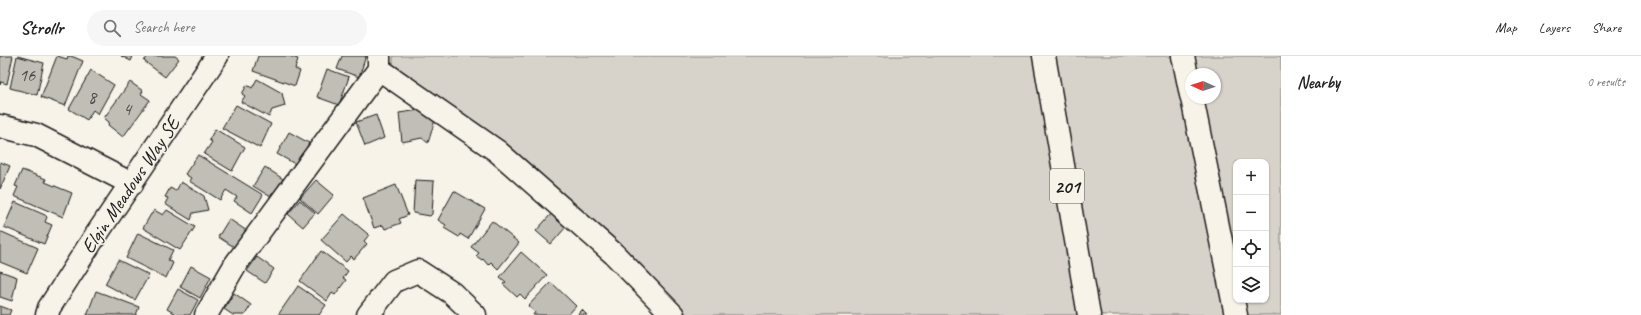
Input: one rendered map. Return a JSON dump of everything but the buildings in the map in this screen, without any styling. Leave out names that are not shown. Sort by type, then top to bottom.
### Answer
[{"type":"main road","name":"201","points":[[1044,56],[1090,315]]},
{"type":"main road","points":[[1183,56],[1185,68]]},
{"type":"main road","points":[[1188,56],[1189,68]]},
{"type":"main road","name":"Elgin Meadows Way SE","points":[[47,315],[49,308],[92,241],[132,184],[214,57]]},
{"type":"main road","points":[[206,315],[235,266],[379,62],[497,151],[614,254],[673,315]]},
{"type":"main road","points":[[1193,104],[1236,315]]},
{"type":"main road","points":[[0,126],[36,135],[132,184]]},
{"type":"main road","points":[[368,315],[394,281],[418,271],[452,293],[475,315]]},
{"type":"shaded area","points":[[393,56],[1281,56],[1281,315],[688,315],[560,193],[491,134],[393,64]]}]
